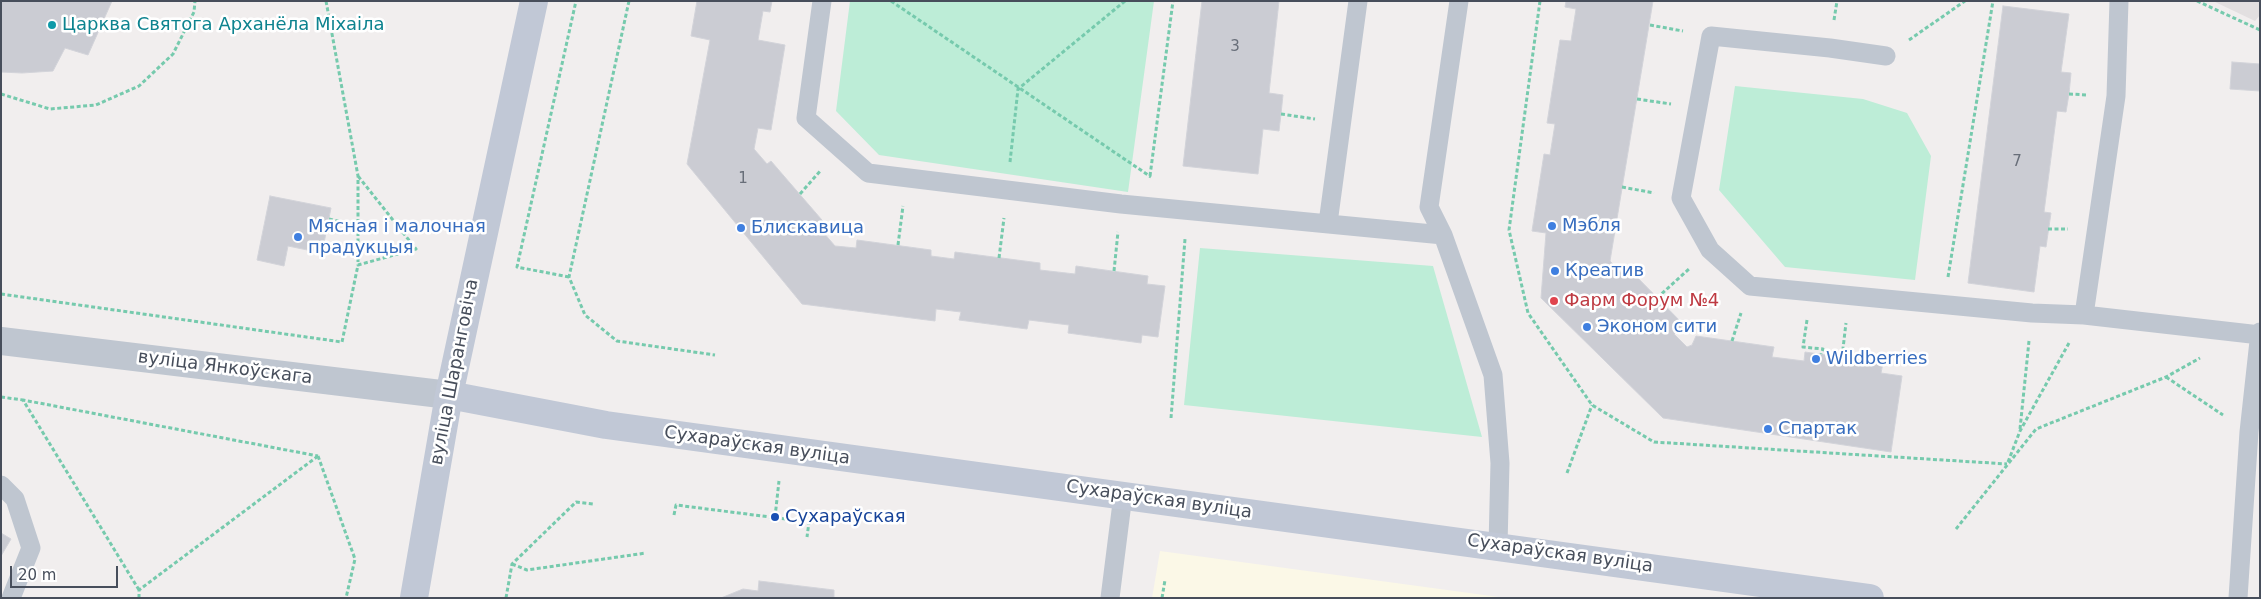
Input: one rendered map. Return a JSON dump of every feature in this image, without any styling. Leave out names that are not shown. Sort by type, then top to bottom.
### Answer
[{"type":"main road","name":"вуліца Шаранговіча","points":[[414,598],[449,395],[534,1]]},
{"type":"main road","name":"Сухараўская вуліца","points":[[449,395],[606,425],[1870,598]]},
{"type":"street","name":"вуліца Янкоўскага","points":[[1,340],[449,395]]},
{"type":"lane","points":[[822,1],[806,118],[868,173],[1121,204],[1328,222],[1442,235]]},
{"type":"lane","points":[[1328,222],[1358,1]]},
{"type":"lane","points":[[1459,1],[1429,208],[1442,235],[1493,374],[1500,463],[1498,546]]},
{"type":"lane","points":[[2084,315],[2116,96],[2119,1]]},
{"type":"lane","points":[[1886,56],[1710,36],[1681,198],[1710,250],[1750,286],[2032,313],[2084,315],[2256,334],[2238,598]]},
{"type":"lane","points":[[1,485],[15,500],[31,548],[11,598]]},
{"type":"lane","points":[[1110,598],[1123,496]]},
{"type":"path","points":[[1,94],[50,109],[96,105],[138,86],[172,54],[194,12],[195,1]]},
{"type":"path","points":[[1,294],[342,342],[358,265],[358,176],[326,1]]},
{"type":"path","points":[[569,277],[517,268],[576,1]]},
{"type":"path","points":[[629,1],[569,277],[585,315],[617,341],[715,354]]},
{"type":"path","points":[[999,258],[1018,89],[1125,1]]},
{"type":"path","points":[[1150,176],[1173,1]]},
{"type":"path","points":[[1540,1],[1509,230],[1528,313],[1592,405],[1654,442],[2007,464]]},
{"type":"path","points":[[1886,56],[1965,1]]},
{"type":"path","points":[[1944,304],[1993,1]]},
{"type":"path","points":[[2197,1],[2260,31]]},
{"type":"path","points":[[1650,25],[1710,36]]},
{"type":"path","points":[[358,176],[416,249],[358,265]]},
{"type":"path","points":[[898,245],[907,177]]},
{"type":"path","points":[[1114,271],[1121,204]]},
{"type":"path","points":[[329,219],[358,226]]},
{"type":"path","points":[[1658,298],[1710,250]]},
{"type":"path","points":[[1842,357],[1848,296]]},
{"type":"path","points":[[2020,431],[2032,313]]},
{"type":"path","points":[[2007,464],[2020,431],[2084,315]]},
{"type":"path","points":[[1956,529],[2036,429],[2166,377],[2256,334]]},
{"type":"path","points":[[1803,347],[1823,348],[1821,354]]},
{"type":"path","points":[[2166,377],[2249,432]]},
{"type":"path","points":[[1,397],[318,456]]},
{"type":"path","points":[[23,400],[139,590],[139,598]]},
{"type":"path","points":[[1567,473],[1592,405]]},
{"type":"path","points":[[139,590],[318,456]]},
{"type":"path","points":[[318,456],[355,560],[346,598]]},
{"type":"path","points":[[506,598],[512,564],[576,502],[593,504]]},
{"type":"path","points":[[674,515],[676,505],[809,522],[807,537]]},
{"type":"path","points":[[512,564],[527,570],[646,553]]},
{"type":"path","points":[[1162,598],[1165,580]]},
{"type":"shaded area","points":[[2213,1],[2260,1],[2260,15],[2255,21]]},
{"type":"shaded area","points":[[1160,551],[1506,598],[1152,598]]},
{"type":"green space","points":[[850,1],[1154,1],[1128,192],[879,155],[836,111]]},
{"type":"green space","points":[[1735,86],[1863,99],[1907,113],[1931,156],[1915,280],[1785,267],[1719,190]]},
{"type":"green space","points":[[1200,248],[1433,266],[1482,437],[1184,405]]},
{"type":"building","name":"Царква Святога Арханёла Міхаіла","points":[[1,1],[112,1],[88,55],[65,48],[53,71],[22,73],[1,72]]},
{"type":"building","points":[[697,1],[772,1],[770,12],[763,11],[758,40],[785,45],[771,130],[758,128],[754,149],[767,164],[771,161],[828,227],[823,232],[835,246],[856,248],[857,240],[931,250],[931,256],[954,259],[955,252],[1040,263],[1040,270],[1075,274],[1076,266],[1148,276],[1147,284],[1165,286],[1158,337],[1142,335],[1141,343],[1068,333],[1069,325],[1029,320],[1027,329],[959,320],[961,312],[936,309],[935,321],[802,304],[687,164],[710,40],[691,36]]},
{"type":"building","points":[[1202,1],[1279,1],[1269,93],[1283,95],[1279,131],[1263,129],[1258,174],[1183,166]]},
{"type":"building","points":[[1566,1],[1653,1],[1610,261],[1625,277],[1631,271],[1684,325],[1674,334],[1687,347],[1692,345],[1696,336],[1774,347],[1772,357],[1804,361],[1805,352],[1883,363],[1881,373],[1902,376],[1891,452],[1663,418],[1541,298],[1546,233],[1532,231],[1544,154],[1550,155],[1555,124],[1547,123],[1560,40],[1571,41],[1576,9],[1565,7]]},
{"type":"building","points":[[2003,6],[2069,14],[2061,72],[2071,73],[2069,94],[2066,112],[2057,111],[2044,212],[2051,213],[2046,247],[2040,246],[2034,292],[1968,283]]},
{"type":"building","points":[[2232,62],[2260,64],[2260,91],[2230,89]]},
{"type":"building","points":[[270,196],[331,208],[322,253],[288,246],[284,266],[257,260]]},
{"type":"building","points":[[1,533],[11,539],[1,556]]},
{"type":"building","points":[[759,581],[834,590],[834,598],[721,598],[743,589],[758,591]]},
{"type":"place","name":"Царква Святога Арханёла Міхаіла","points":[[52,25]]},
{"type":"place","name":"Мэбля","points":[[1552,226]]},
{"type":"place","name":"Блискавица","points":[[741,228]]},
{"type":"place","name":"Мясная і малочная прадукцыя","points":[[298,237]]},
{"type":"place","name":"Креатив","points":[[1555,271]]},
{"type":"place","name":"Фарм Форум №4","points":[[1554,301]]},
{"type":"place","name":"Эконом сити","points":[[1587,327]]},
{"type":"place","name":"Wildberries","points":[[1816,359]]},
{"type":"place","name":"Спартак","points":[[1768,429]]},
{"type":"place","name":"Сухараўская","points":[[775,517]]}]
